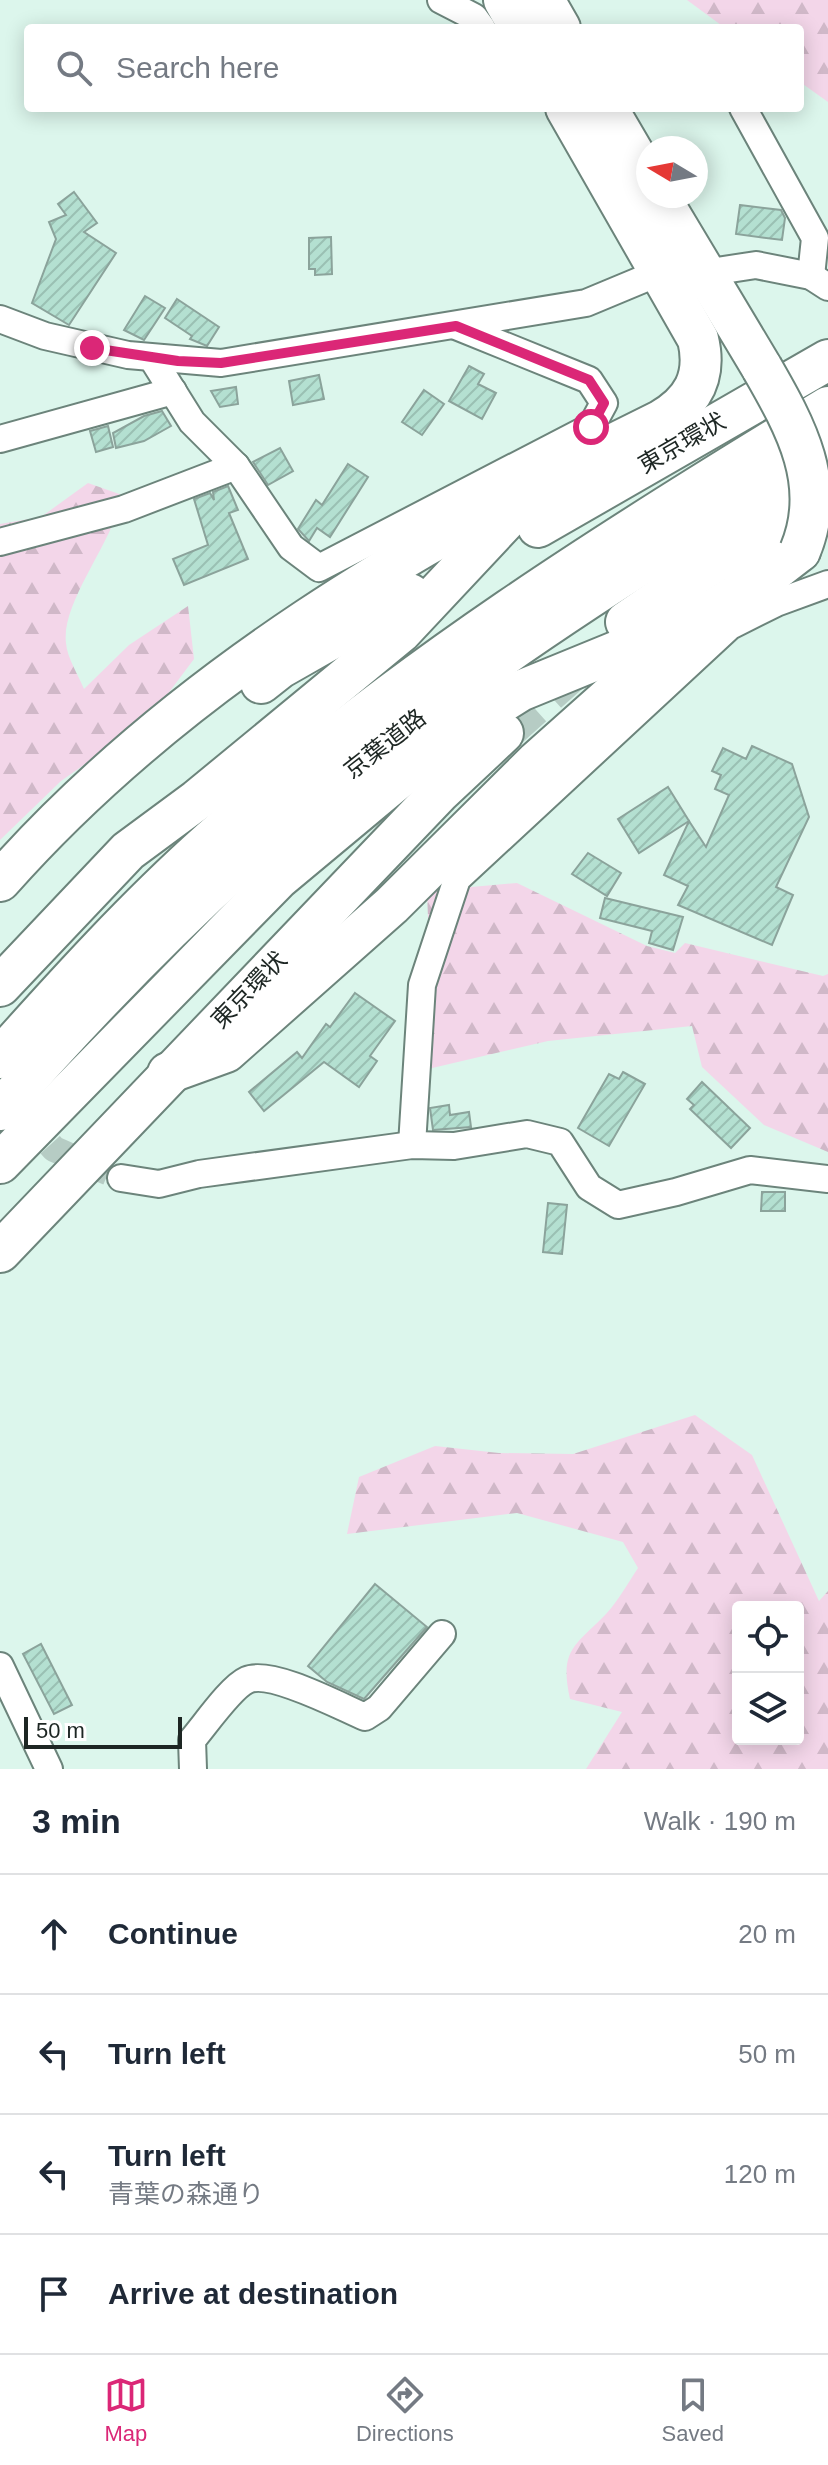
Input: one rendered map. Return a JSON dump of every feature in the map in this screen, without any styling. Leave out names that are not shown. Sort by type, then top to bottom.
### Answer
[{"type":"highway","points":[[504,0],[518,24]]},
{"type":"highway","points":[[544,0],[558,24]]},
{"type":"highway","points":[[0,881],[41,835],[135,748],[247,661],[335,599],[548,476],[671,415],[695,392],[702,357],[698,339],[568,112]]},
{"type":"highway","points":[[609,112],[636,158]]},
{"type":"highway","points":[[168,1073],[226,1052],[392,905],[536,762],[701,617],[769,575],[800,551],[818,521],[815,467],[762,368],[666,208]]},
{"type":"highway","name":"東京環状","points":[[538,527],[828,360]]},
{"type":"highway","name":"京葉道路","points":[[0,1058],[138,909],[189,860],[358,718],[617,535],[828,407]]},
{"type":"highway","name":"京葉道路","points":[[0,1110],[69,1031],[200,900],[354,766],[463,684],[633,568],[828,448]]},
{"type":"highway","points":[[128,851],[370,661],[433,601],[508,515],[548,476]]},
{"type":"highway","points":[[626,622],[696,574],[828,493]]},
{"type":"highway","points":[[0,911],[112,799],[280,668],[410,594]]},
{"type":"highway","points":[[0,1163],[278,879],[477,718],[554,675],[701,617]]},
{"type":"highway","points":[[0,986],[128,851],[178,782],[316,666],[362,622]]},
{"type":"highway","name":"東京環状","points":[[0,1252],[439,793],[503,733]]},
{"type":"highway","points":[[192,965],[288,906],[417,804],[439,793]]},
{"type":"street","points":[[441,0],[474,17],[479,24]]},
{"type":"street","points":[[0,319],[45,336],[152,358],[221,363],[262,359],[586,303],[658,273],[704,273],[756,265],[820,282],[815,238],[745,112]]},
{"type":"street","points":[[152,358],[192,422],[236,466],[291,547],[319,568],[591,427],[604,403],[589,380],[456,326]]},
{"type":"street","points":[[0,439],[173,391]]},
{"type":"street","points":[[0,542],[124,509],[236,466]]},
{"type":"street","points":[[412,1145],[422,985],[457,879],[730,626],[776,603],[828,584]]},
{"type":"street","points":[[121,1178],[159,1184],[199,1174],[412,1145],[454,1146],[527,1134],[560,1142],[589,1187],[618,1205],[750,1170],[828,1179]]},
{"type":"street","points":[[193,1769],[192,1740],[244,1681],[257,1677],[298,1688],[365,1717],[379,1708],[442,1634]]},
{"type":"street","points":[[0,1666],[49,1769]]},
{"type":"green space","points":[[687,0],[828,0],[828,102],[804,85],[804,24],[720,24]]},
{"type":"green space","points":[[88,483],[122,495],[109,532],[79,590],[67,627],[67,649],[84,689],[129,645],[188,606],[194,659],[149,719],[61,781],[0,840],[0,524],[41,517]]},
{"type":"green space","points":[[517,883],[647,946],[675,953],[685,943],[823,976],[828,974],[828,1152],[764,1125],[702,1067],[692,1026],[548,1041],[428,1069],[431,1001],[427,891]]},
{"type":"green space","points":[[695,1415],[752,1455],[819,1601],[828,1591],[828,1769],[586,1769],[622,1712],[570,1699],[568,1659],[578,1642],[619,1598],[638,1568],[623,1542],[517,1513],[347,1534],[359,1477],[435,1446],[499,1453],[573,1454]]},
{"type":"building","points":[[74,192],[97,223],[84,232],[116,253],[69,325],[32,303],[56,239],[49,222],[66,215],[58,204]]},
{"type":"building","points":[[740,205],[781,210],[785,218],[782,240],[736,234]]},
{"type":"building","points":[[331,237],[332,274],[315,275],[315,269],[309,269],[309,238]]},
{"type":"building","points":[[145,296],[165,308],[144,340],[124,330]]},
{"type":"building","points":[[177,299],[219,327],[207,346],[190,339],[192,336],[165,318]]},
{"type":"building","points":[[469,366],[484,374],[478,384],[496,393],[482,419],[449,401]]},
{"type":"building","points":[[319,375],[324,399],[293,405],[289,381]]},
{"type":"building","points":[[236,387],[238,404],[220,407],[211,391]]},
{"type":"building","points":[[424,390],[444,404],[422,435],[402,422]]},
{"type":"building","points":[[162,411],[171,426],[144,441],[116,448],[113,433],[144,416]]},
{"type":"building","points":[[108,426],[113,447],[96,452],[90,431]]},
{"type":"building","points":[[280,448],[293,471],[268,485],[253,462]]},
{"type":"building","points":[[348,464],[368,477],[330,537],[317,528],[309,541],[298,529],[316,500],[322,505]]},
{"type":"building","points":[[228,486],[238,510],[229,513],[248,559],[184,585],[173,559],[208,545],[194,499],[210,493],[214,500],[213,492]]},
{"type":"building","points":[[752,746],[792,764],[809,817],[776,887],[793,895],[772,945],[678,905],[688,886],[664,875],[689,821],[706,847],[729,795],[715,789],[721,775],[712,771],[723,748],[746,759]]},
{"type":"building","points":[[668,787],[689,821],[639,853],[618,819]]},
{"type":"building","points":[[588,853],[621,873],[607,896],[572,874]]},
{"type":"building","points":[[605,898],[683,917],[673,950],[649,943],[652,931],[600,918]]},
{"type":"building","points":[[355,993],[395,1021],[370,1056],[377,1061],[359,1087],[324,1062],[264,1111],[249,1092],[297,1052],[302,1058],[326,1024],[330,1027]]},
{"type":"building","points":[[623,1072],[645,1084],[609,1146],[578,1128],[609,1074],[619,1079]]},
{"type":"building","points":[[702,1082],[750,1128],[731,1148],[690,1109],[694,1105],[687,1099]]},
{"type":"building","points":[[449,1105],[450,1115],[469,1112],[471,1127],[433,1130],[430,1108]]},
{"type":"building","points":[[762,1192],[785,1192],[785,1211],[761,1211]]},
{"type":"building","points":[[548,1203],[567,1205],[562,1254],[543,1252]]},
{"type":"building","points":[[375,1584],[427,1627],[364,1699],[327,1682],[308,1666]]},
{"type":"building","points":[[41,1644],[72,1705],[54,1714],[23,1654]]},
{"type":"tunnel","points":[[503,733],[570,673]]},
{"type":"tunnel","points":[[24,1116],[54,1149],[121,1178]]},
{"type":"route","points":[[92,348],[178,361],[221,363],[262,359],[456,326],[589,380],[604,403],[591,427]]}]
